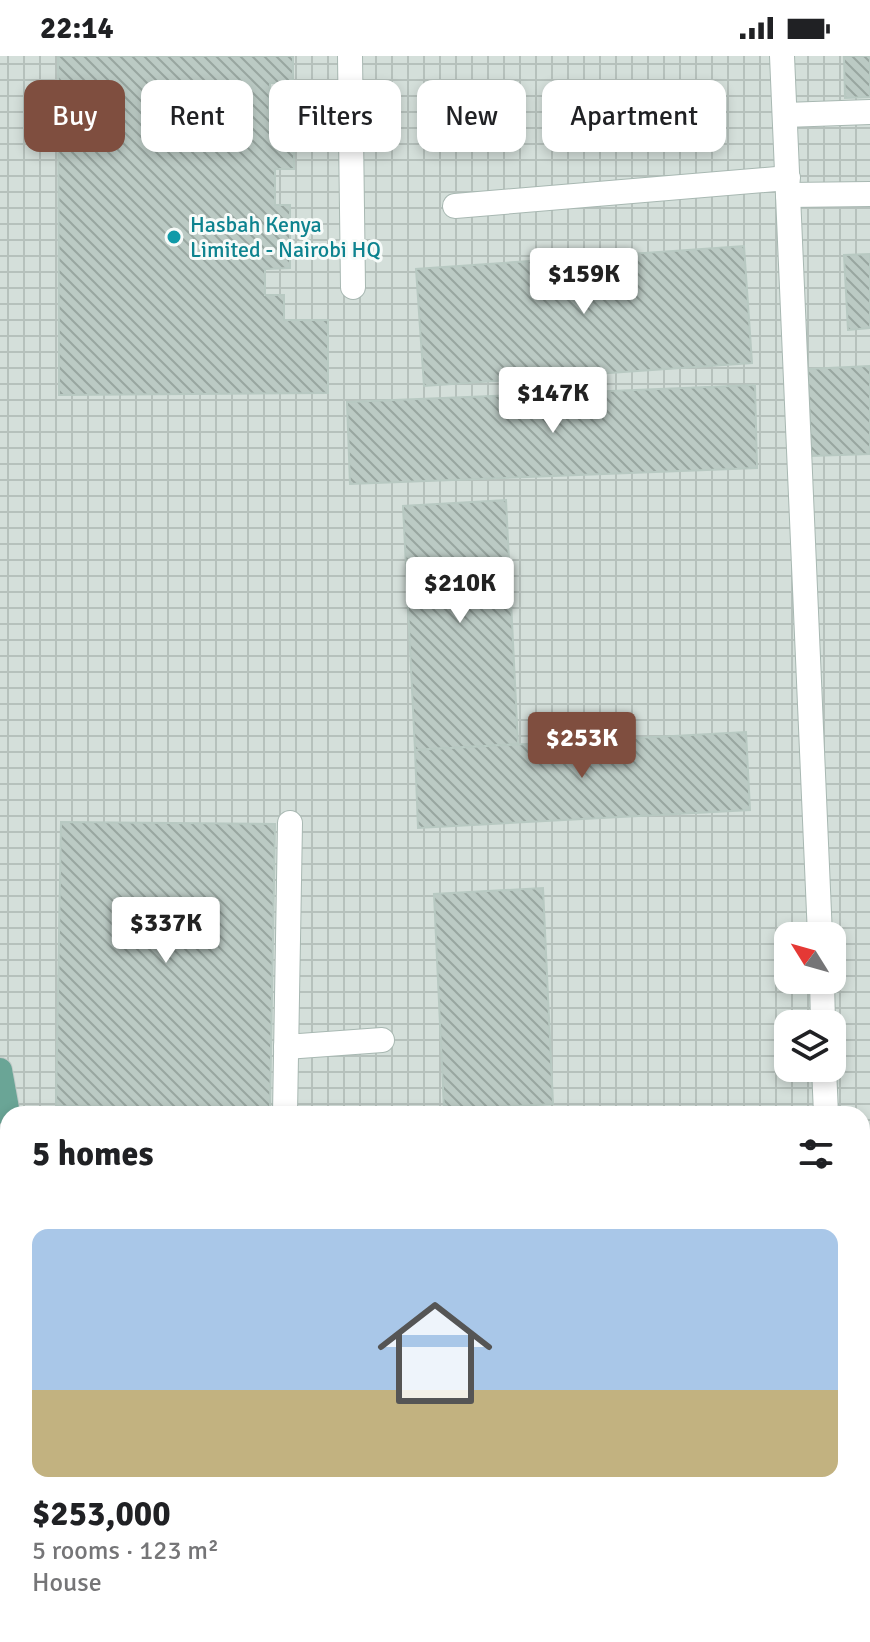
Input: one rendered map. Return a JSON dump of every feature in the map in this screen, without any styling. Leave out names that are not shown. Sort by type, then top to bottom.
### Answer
[{"type":"main road","points":[[0,1070],[7,1106]]},
{"type":"lane","points":[[350,56],[353,287]]},
{"type":"lane","points":[[782,56],[819,922]]},
{"type":"lane","points":[[785,115],[870,112]]},
{"type":"lane","points":[[455,206],[788,187],[870,194]]},
{"type":"lane","points":[[285,1106],[290,823]]},
{"type":"lane","points":[[286,1047],[382,1040]]},
{"type":"lane","points":[[825,1082],[826,1106]]},
{"type":"shaded area","points":[[0,56],[870,56],[870,1106],[0,1106]]},
{"type":"building","name":"Hasbah Kenya Limited - Nairobi HQ","points":[[58,56],[293,56],[293,80],[269,80],[269,152],[294,152],[294,169],[275,169],[275,205],[290,205],[290,268],[265,269],[265,295],[284,295],[284,320],[328,320],[328,393],[59,395],[58,152],[125,152],[125,80],[58,80]]},
{"type":"building","points":[[844,56],[870,56],[870,97],[845,98]]},
{"type":"building","points":[[744,246],[752,363],[424,386],[416,269]]},
{"type":"building","points":[[870,254],[870,328],[848,330],[844,255]]},
{"type":"building","points":[[870,366],[870,454],[811,456],[808,369]]},
{"type":"building","points":[[755,385],[757,468],[350,484],[347,402]]},
{"type":"building","points":[[506,500],[518,744],[415,750],[403,506]]},
{"type":"building","points":[[746,732],[750,810],[418,828],[415,750]]},
{"type":"building","points":[[61,822],[275,824],[270,1106],[56,1106]]},
{"type":"building","points":[[543,888],[553,1104],[444,1106],[434,894]]},
{"type":"place","name":"Hasbah Kenya Limited - Nairobi HQ","points":[[174,237]]}]
